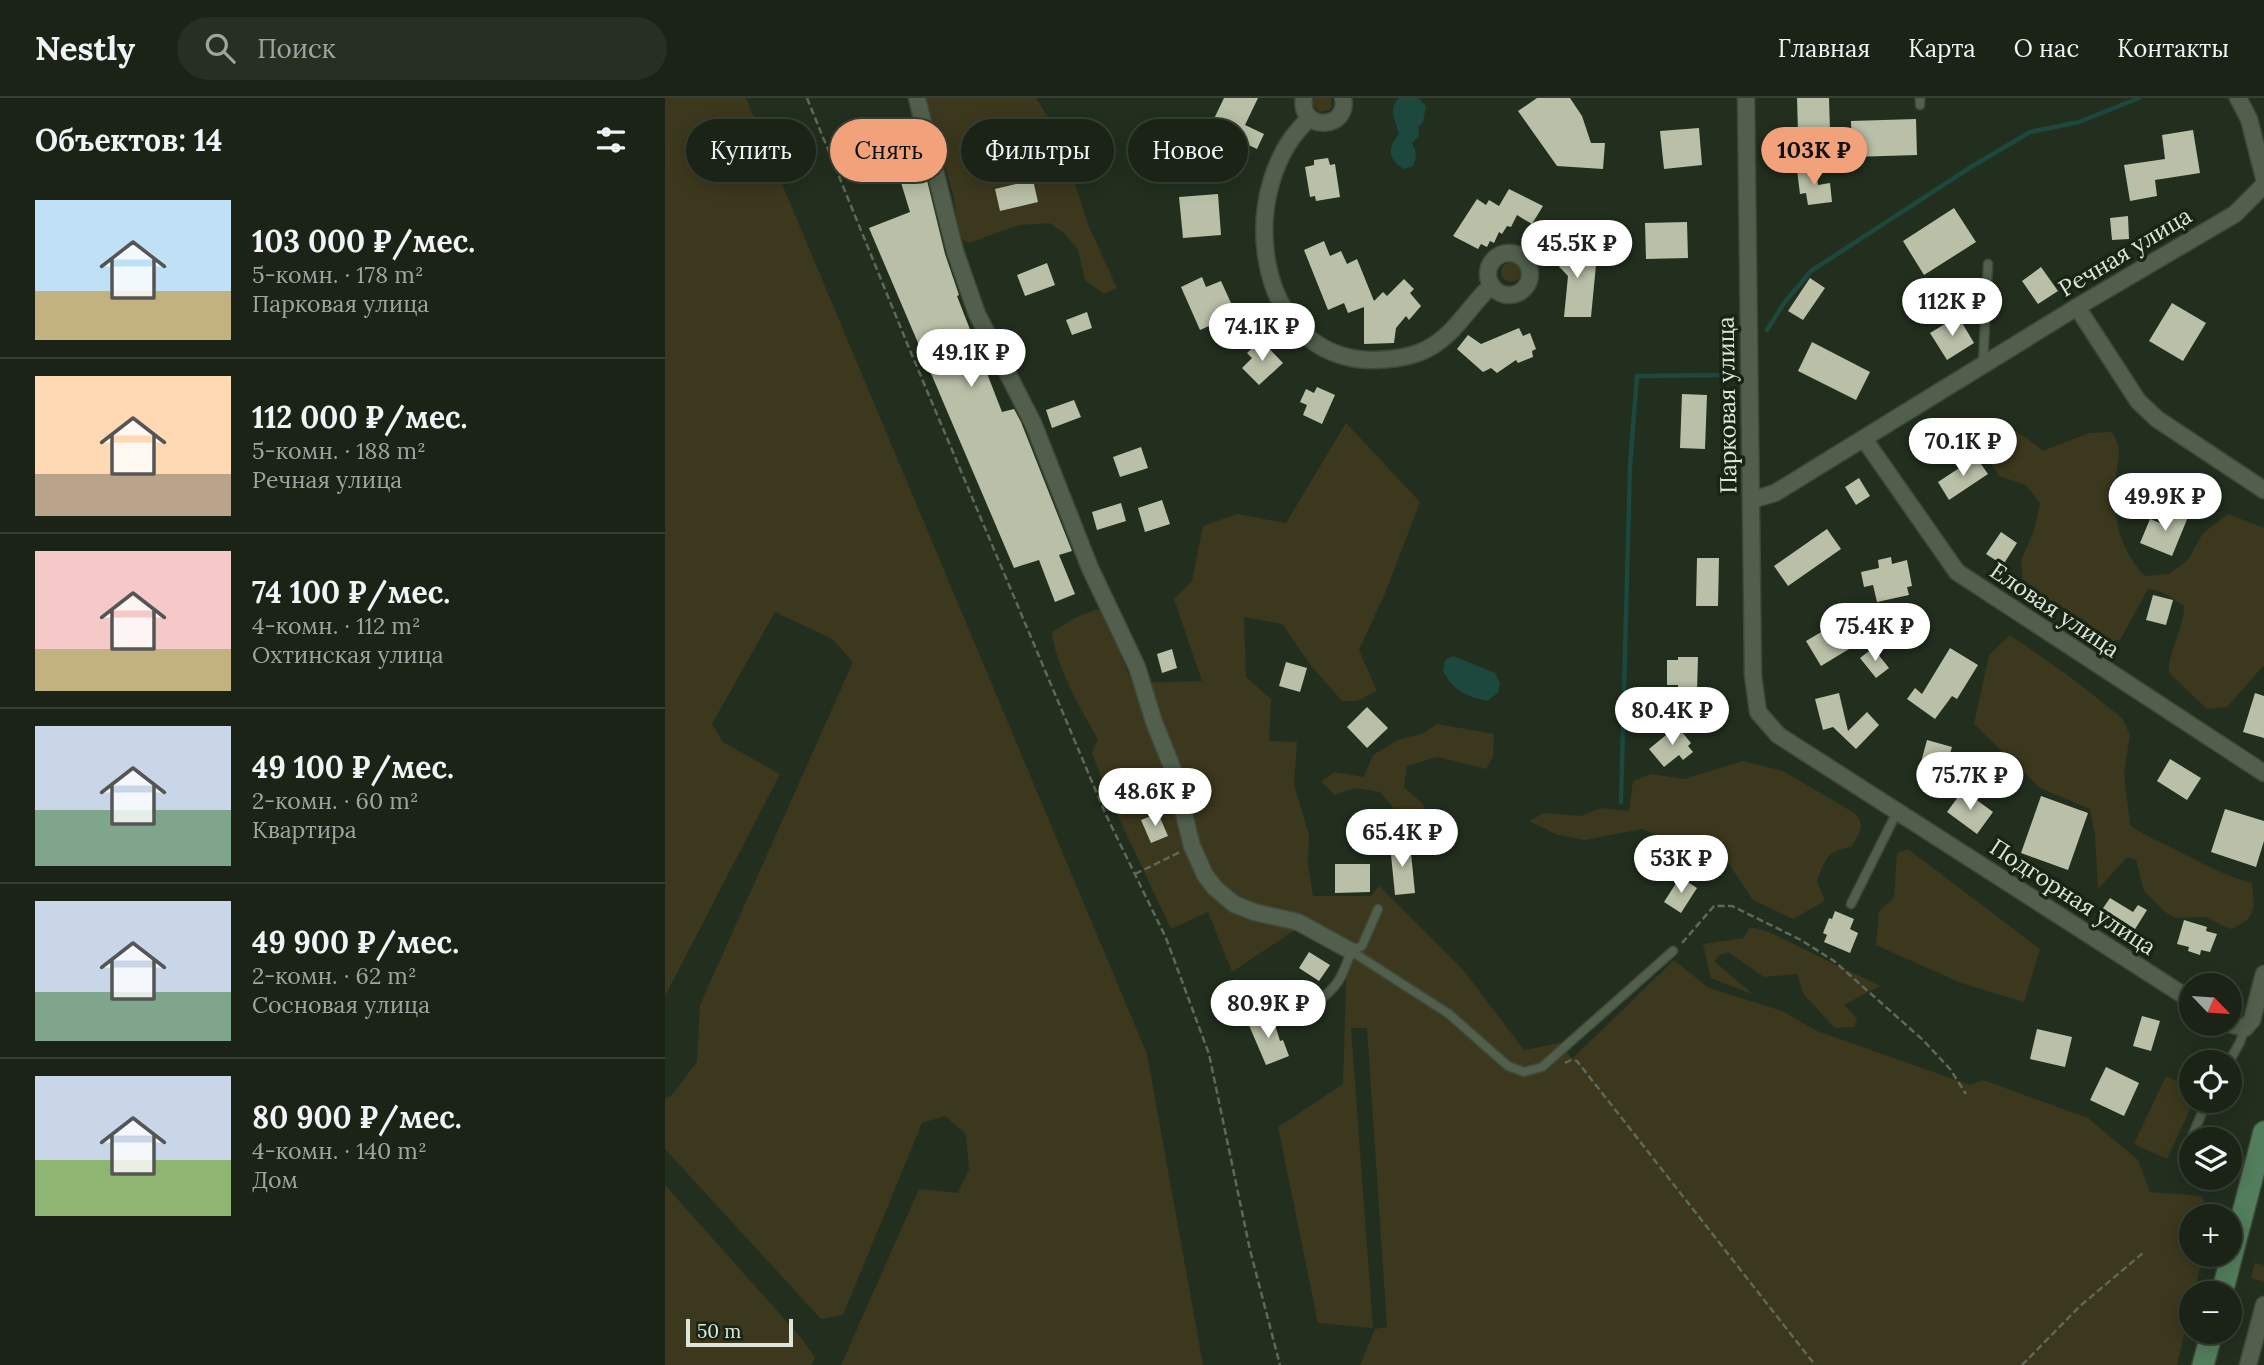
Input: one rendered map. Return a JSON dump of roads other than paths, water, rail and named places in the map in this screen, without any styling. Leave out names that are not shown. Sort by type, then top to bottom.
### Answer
[{"type":"main road","points":[[2225,1281],[2264,1132]]},
{"type":"main road","points":[[2203,1365],[2209,1344]]},
{"type":"street","points":[[917,98],[955,251],[977,314],[1033,423],[1090,568],[1137,667],[1172,767],[1192,846],[1205,876],[1234,904],[1254,912],[1298,922],[1351,951]]},
{"type":"street","points":[[1304,98],[1305,113],[1323,124],[1333,121],[1341,114],[1343,98]]},
{"type":"street","name":"Парковая улица","points":[[1746,98],[1753,675],[1758,712]]},
{"type":"street","points":[[2238,98],[2249,119],[2264,178]]},
{"type":"street","points":[[1310,118],[1297,129],[1279,159],[1267,203],[1264,227],[1269,275],[1277,299],[1293,321],[1312,339],[1335,354],[1359,359],[1382,360],[1407,356],[1427,349],[1461,322],[1479,297],[1491,286]]},
{"type":"street","name":"Речная улица","points":[[1751,500],[1775,494],[1983,364],[2235,214],[2264,185]]},
{"type":"street","points":[[2077,307],[2138,401],[2157,419],[2264,490]]},
{"type":"street","name":"Еловая улица","points":[[1864,439],[1957,572],[2264,774]]},
{"type":"street","name":"Подгорная улица","points":[[1758,712],[1778,735],[2179,992]]},
{"type":"street","points":[[2242,1024],[2252,1020],[2264,974]]},
{"type":"street","points":[[2248,1365],[2264,1305]]},
{"type":"lane","points":[[1983,364],[1988,264]]},
{"type":"lane","points":[[1851,904],[1898,810]]},
{"type":"lane","points":[[1313,1005],[1332,992],[1345,971],[1351,951],[1362,946],[1378,909]]},
{"type":"lane","points":[[1351,951],[1449,1014],[1508,1066],[1524,1072],[1542,1067],[1673,951]]},
{"type":"water","points":[[1399,98],[1418,98],[1426,106],[1423,122],[1418,127],[1419,136],[1412,143],[1416,154],[1413,166],[1404,169],[1395,162],[1391,153],[1392,144],[1399,134],[1393,111]]},
{"type":"water","points":[[1453,656],[1495,673],[1500,683],[1498,693],[1487,701],[1466,695],[1456,688],[1443,671],[1445,660]]},
{"type":"waterway","points":[[1767,330],[1784,303],[1811,271],[1971,167],[2030,132],[2079,122],[2139,98]]},
{"type":"waterway","points":[[1621,802],[1630,466],[1637,376],[1727,375],[1736,368]]}]
